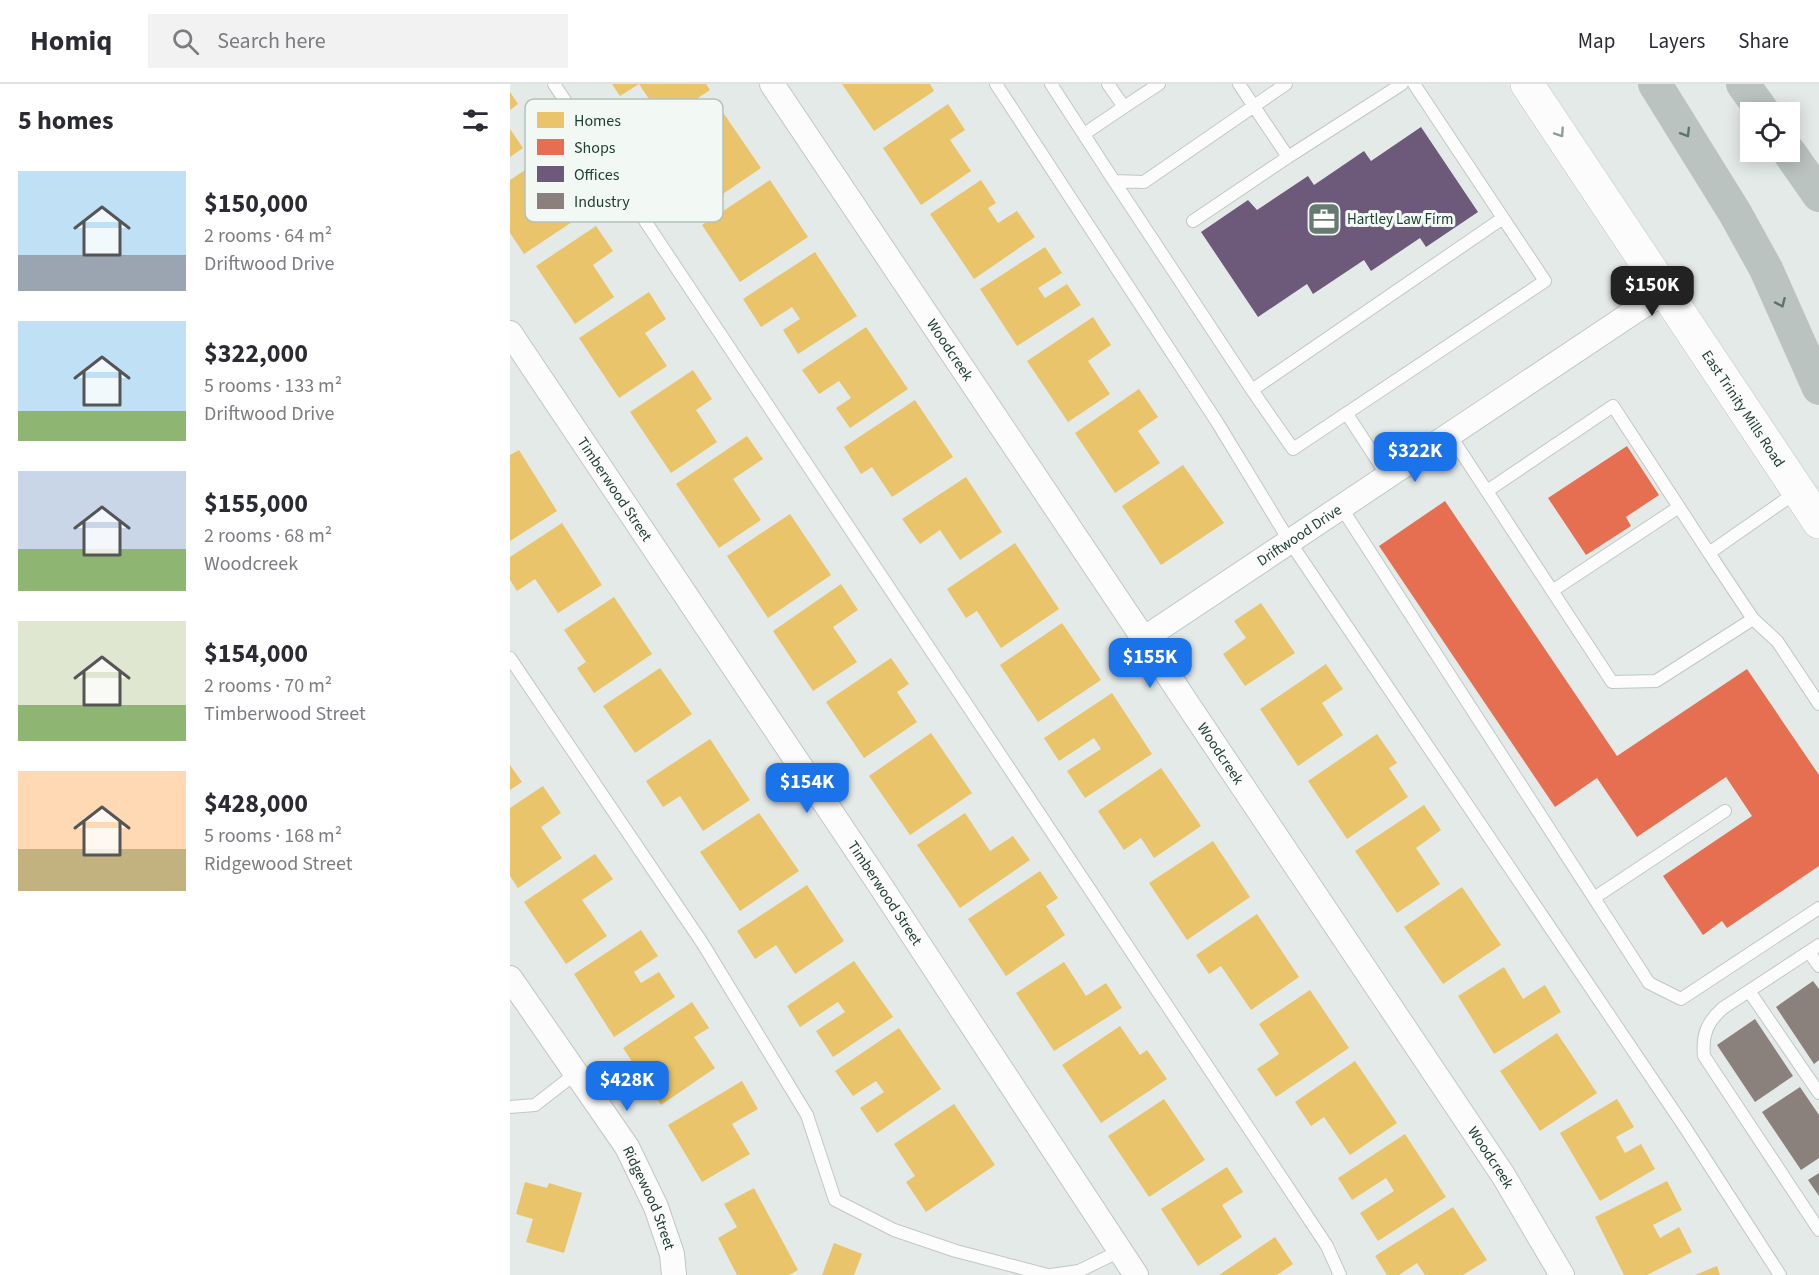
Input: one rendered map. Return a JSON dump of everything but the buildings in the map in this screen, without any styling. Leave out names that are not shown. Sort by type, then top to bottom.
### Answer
[{"type":"highway","points":[[1655,84],[1735,213],[1766,269],[1819,388]]},
{"type":"highway","points":[[1743,84],[1756,102]]},
{"type":"highway","points":[[1796,162],[1819,195]]},
{"type":"main road","name":"East Trinity Mills Road","points":[[1527,84],[1819,522]]},
{"type":"street","name":"Woodcreek","points":[[772,84],[1142,640],[1503,1175],[1562,1275]]},
{"type":"street","name":"Driftwood Drive","points":[[1142,640],[1665,291]]},
{"type":"street","name":"Timberwood Street","points":[[510,333],[886,895],[1136,1275]]},
{"type":"street","name":"Ridgewood Street","points":[[510,978],[627,1147],[656,1207],[672,1254],[674,1275]]},
{"type":"lane","points":[[554,84],[564,99]]},
{"type":"lane","points":[[996,84],[1217,422],[1290,542],[1680,1119],[1780,1275]]},
{"type":"lane","points":[[1051,84],[1293,449],[1545,281],[1414,84]]},
{"type":"lane","points":[[1108,84],[1124,107]]},
{"type":"lane","points":[[1084,134],[1159,84]]},
{"type":"lane","points":[[1239,84],[1288,157]]},
{"type":"lane","points":[[1114,181],[1144,182],[1286,84]]},
{"type":"lane","points":[[1193,221],[1402,84]]},
{"type":"lane","points":[[1252,390],[1503,218]]},
{"type":"lane","points":[[646,222],[1327,1246],[1340,1275]]},
{"type":"lane","points":[[1486,491],[1613,406],[1753,619],[1778,641],[1819,704]]},
{"type":"lane","points":[[1347,414],[1388,477]]},
{"type":"lane","points":[[1450,435],[1612,682],[1656,681],[1753,619]]},
{"type":"lane","points":[[1708,553],[1798,491]]},
{"type":"lane","points":[[1341,507],[1649,983],[1681,999],[1819,908]]},
{"type":"lane","points":[[1552,591],[1679,507]]},
{"type":"lane","points":[[510,658],[703,944],[807,1115],[835,1200],[894,1230],[956,1251],[1050,1275],[1079,1271],[1120,1251]]},
{"type":"lane","points":[[1594,898],[1725,811]]},
{"type":"lane","points":[[1819,966],[1814,949],[1710,1019],[1702,1039],[1704,1056],[1819,1230]]},
{"type":"lane","points":[[1749,991],[1819,1093]]},
{"type":"lane","points":[[510,1107],[535,1105],[575,1074]]},
{"type":"place","name":"Hartley Law Firm","points":[[1324,219]]}]
